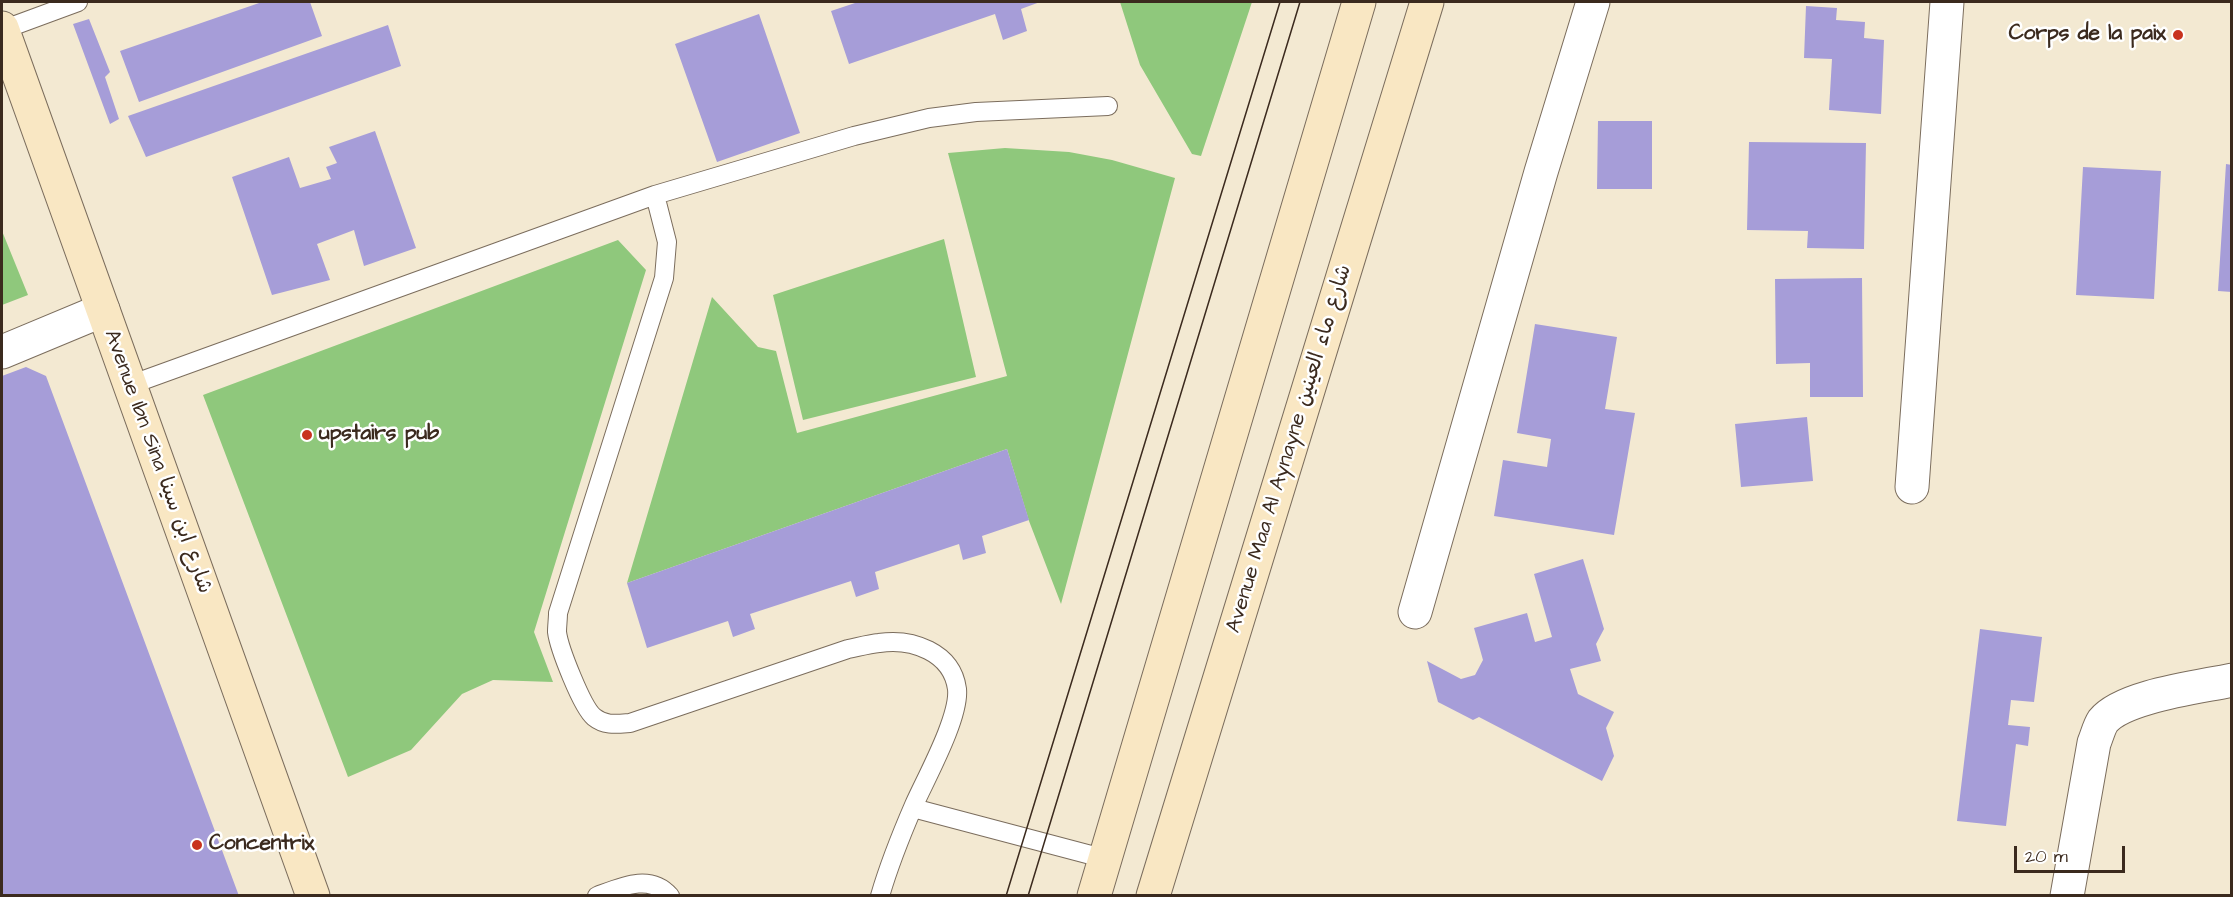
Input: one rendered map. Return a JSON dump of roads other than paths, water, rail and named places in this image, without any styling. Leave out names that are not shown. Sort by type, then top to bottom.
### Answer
[{"type":"street","points":[[1094,896],[1359,2]]},
{"type":"street","name":"Avenue Maa Al Aynayne شارع ماء العينين","points":[[1153,896],[1427,2]]},
{"type":"street","points":[[1415,612],[1521,238],[1593,2]]},
{"type":"street","points":[[1912,487],[1947,2]]},
{"type":"street","name":"Avenue Ibn Sina شارع ابن سينا","points":[[2,29],[313,896]]},
{"type":"street","points":[[2,351],[103,310]]},
{"type":"street","points":[[2067,896],[2094,743],[2103,722],[2119,708],[2134,702],[2232,680]]},
{"type":"lane","points":[[2,29],[78,2]]},
{"type":"lane","points":[[130,385],[655,195],[854,136],[929,118],[976,112],[1108,106]]},
{"type":"lane","points":[[655,195],[667,242],[664,278],[558,613],[557,632],[560,642],[583,703],[594,717],[608,724],[630,723],[848,649],[881,642],[908,643],[932,651],[949,666],[957,690],[951,722],[888,868],[880,896]]},
{"type":"lane","points":[[913,808],[1106,859]]},
{"type":"lane","points":[[597,896],[641,882],[655,885],[670,896]]},
{"type":"tram line","points":[[1006,896],[1280,2]]},
{"type":"tram line","points":[[1028,896],[1300,2]]},
{"type":"place","name":"Corps de la paix","points":[[2178,35]]},
{"type":"place","name":"upstairs pub","points":[[307,435]]},
{"type":"place","name":"Concentrix","points":[[197,845]]}]
